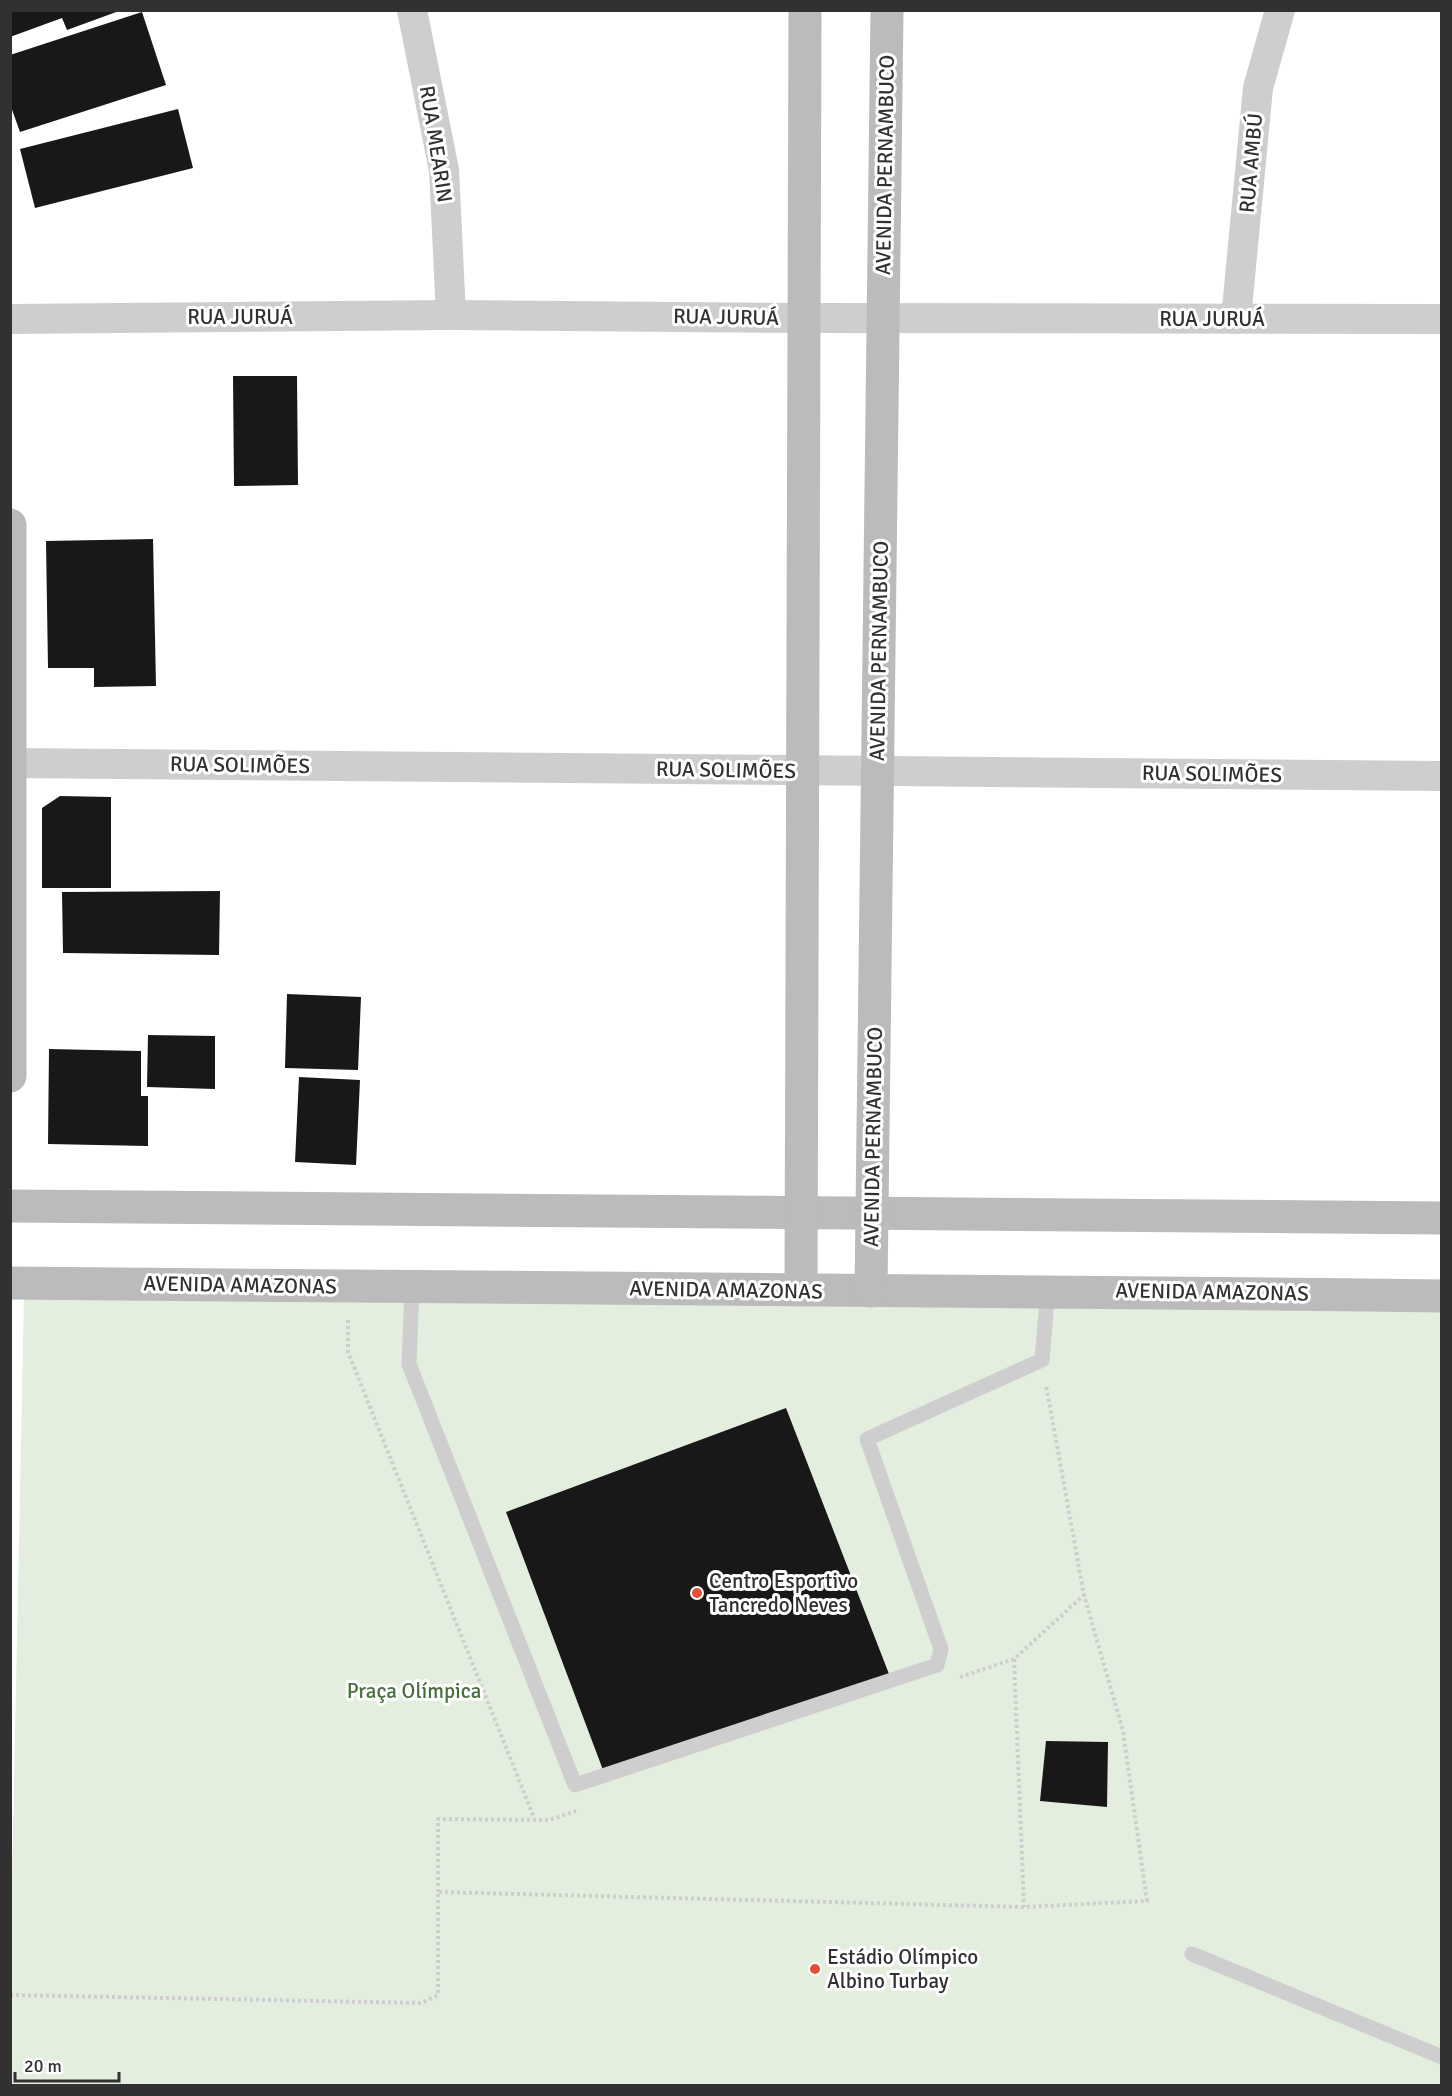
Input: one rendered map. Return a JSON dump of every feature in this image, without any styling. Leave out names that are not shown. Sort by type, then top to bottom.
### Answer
[{"type":"main road","points":[[801,1290],[805,10]]},
{"type":"main road","name":"AVENIDA PERNAMBUCO","points":[[871,1291],[887,10]]},
{"type":"main road","points":[[10,525],[10,1076]]},
{"type":"main road","points":[[10,1206],[1442,1218]]},
{"type":"main road","name":"AVENIDA AMAZONAS","points":[[10,1283],[871,1291],[1048,1290],[1442,1296]]},
{"type":"street","name":"RUA MEARIN","points":[[412,10],[444,170],[451,315]]},
{"type":"street","name":"RUA AMBÚ","points":[[1236,319],[1258,88],[1280,10]]},
{"type":"street","name":"RUA JURUÁ","points":[[10,319],[451,315],[1442,319]]},
{"type":"street","name":"RUA SOLIMÕES","points":[[11,763],[1442,776]]},
{"type":"lane","points":[[412,1287],[409,1364],[575,1785],[937,1665],[941,1649],[867,1439],[1042,1360],[1048,1290]]},
{"type":"lane","points":[[1192,1954],[1442,2057]]},
{"type":"path","points":[[348,1286],[348,1352],[535,1820]]},
{"type":"path","points":[[10,1995],[422,2003],[438,1995],[438,1892],[1024,1907],[1147,1901],[1122,1731],[1084,1595],[1042,1360]]},
{"type":"path","points":[[1024,1907],[1014,1659],[1084,1595]]},
{"type":"green space","name":"Praça Olímpica","points":[[24,1294],[1441,1312],[1441,2085],[11,2086],[11,1934]]},
{"type":"building","points":[[10,10],[119,11],[67,30],[62,18],[10,37]]},
{"type":"building","points":[[142,12],[166,85],[20,132],[10,104],[10,55]]},
{"type":"building","points":[[178,109],[193,168],[35,208],[20,149]]},
{"type":"building","points":[[233,376],[297,376],[298,485],[234,486]]},
{"type":"building","points":[[153,539],[156,686],[94,687],[94,668],[48,668],[46,541]]},
{"type":"building","points":[[60,796],[111,797],[111,888],[42,888],[42,808]]},
{"type":"building","points":[[220,891],[219,955],[63,953],[62,892]]},
{"type":"building","points":[[287,994],[361,997],[358,1070],[285,1068]]},
{"type":"building","points":[[148,1035],[215,1036],[215,1089],[147,1087]]},
{"type":"building","points":[[49,1049],[141,1051],[141,1096],[148,1096],[148,1146],[48,1144]]},
{"type":"building","points":[[299,1077],[360,1080],[356,1165],[295,1162]]},
{"type":"building","name":"Centro Esportivo Tancredo Neves","points":[[786,1408],[889,1674],[603,1770],[506,1512]]},
{"type":"building","points":[[1046,1741],[1108,1742],[1107,1807],[1040,1801]]},
{"type":"place","name":"Centro Esportivo Tancredo Neves","points":[[697,1593]]},
{"type":"place","name":"Estádio Olímpico Albino Turbay","points":[[815,1969]]}]
